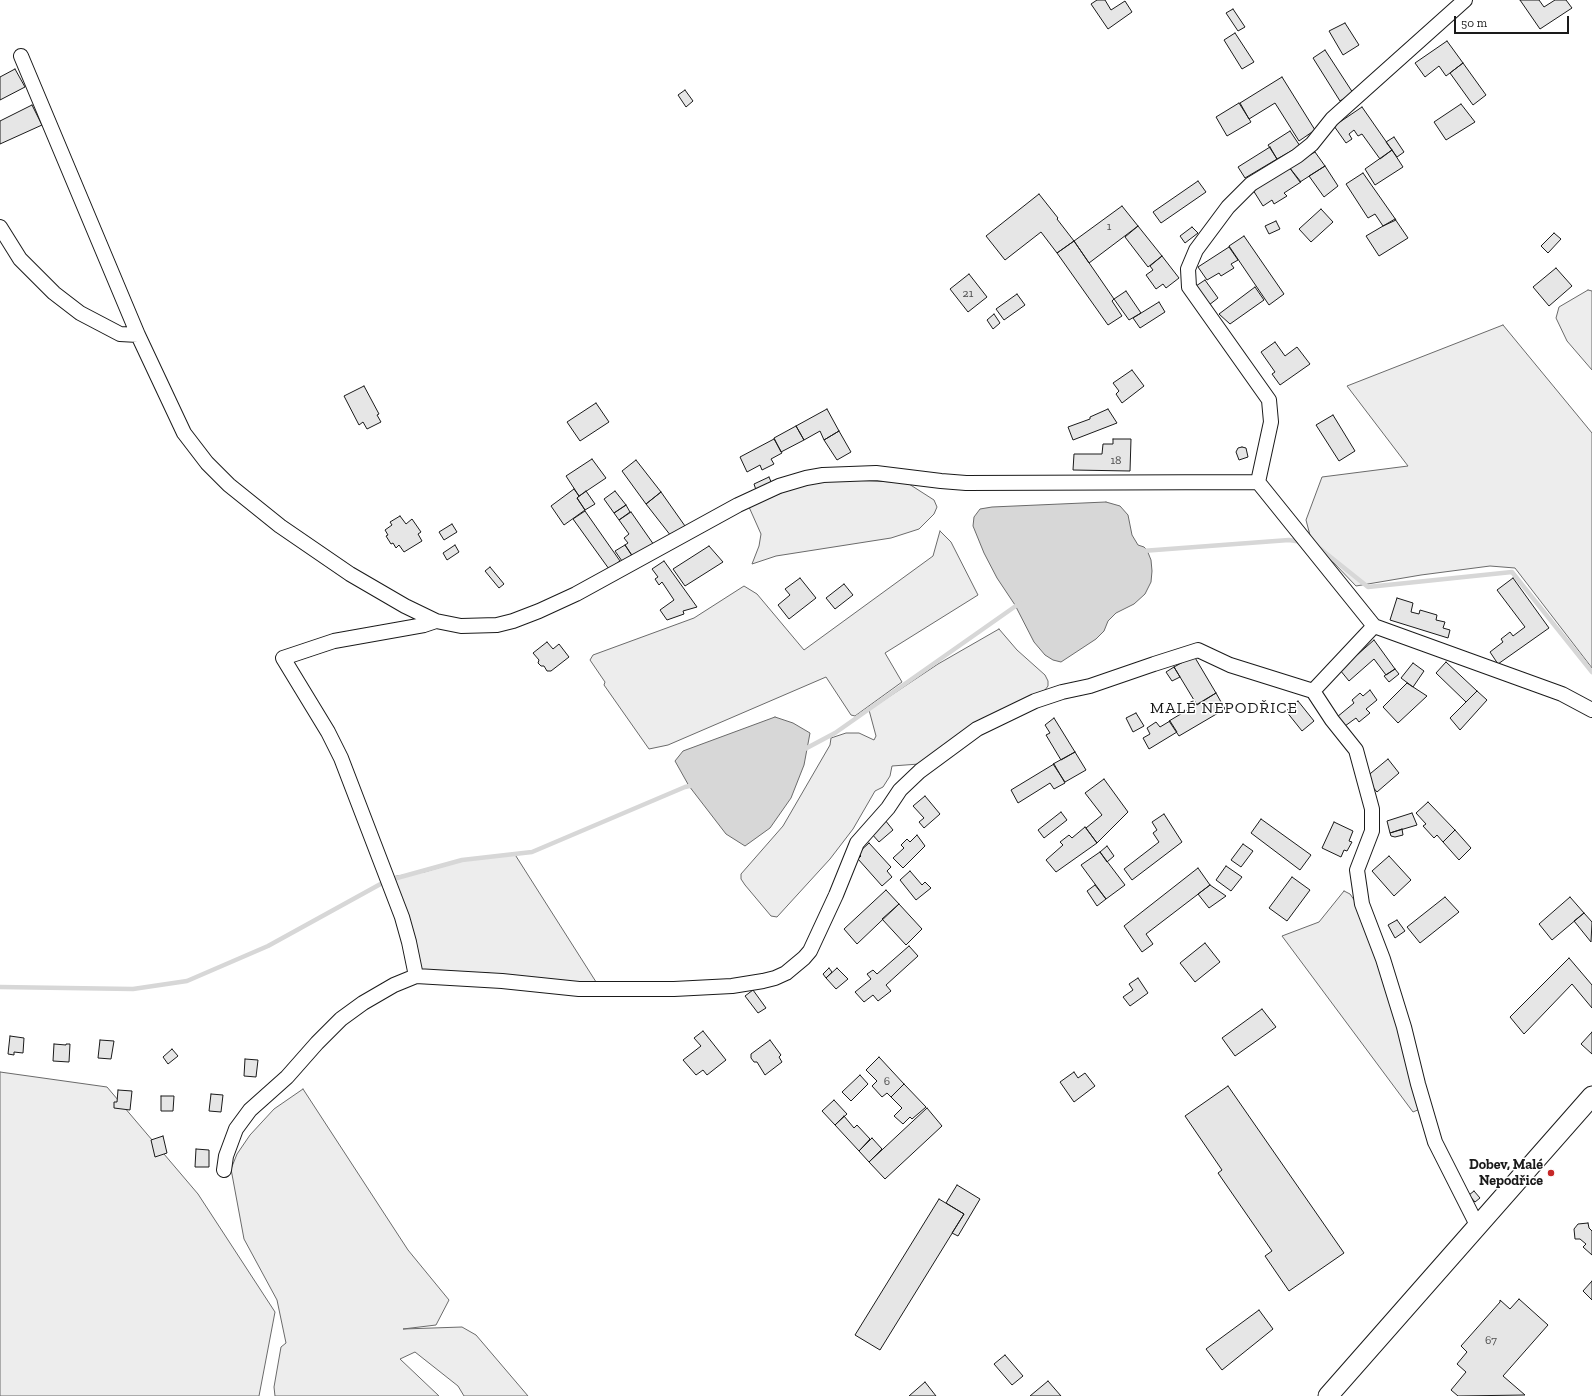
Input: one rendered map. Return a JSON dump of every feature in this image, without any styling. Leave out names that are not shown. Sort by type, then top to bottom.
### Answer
[{"type":"main road","points":[[1328,1396],[1592,1096]]},
{"type":"street","points":[[1258,482],[1271,422],[1269,400],[1189,287],[1188,269],[1196,250],[1228,207],[1251,184],[1297,156],[1312,144],[1332,120],[1465,0]]},
{"type":"street","points":[[21,56],[138,335],[184,433],[207,463],[251,504],[350,574],[405,606],[436,620],[460,626],[497,625],[539,611],[576,594],[738,505],[780,486],[806,478],[823,475],[876,473],[940,482],[966,483],[1258,482]]},
{"type":"street","points":[[0,227],[20,258],[54,293],[80,313],[120,334],[138,335]]},
{"type":"street","points":[[1258,482],[1374,626],[1562,694],[1592,710]]},
{"type":"street","points":[[416,976],[402,917],[344,764],[328,732],[283,658],[334,641],[424,625],[436,620]]},
{"type":"street","points":[[1314,691],[1374,626]]},
{"type":"street","points":[[224,1170],[226,1156],[236,1129],[250,1110],[287,1077],[317,1043],[341,1019],[363,1003],[394,985],[416,976],[502,981],[578,989],[674,989],[732,986],[776,978],[796,966],[810,951],[836,895],[857,843],[888,808],[900,790],[920,770],[977,729],[1035,702],[1062,692],[1090,686],[1198,650],[1230,665],[1314,691],[1332,720],[1356,750],[1372,809],[1372,831],[1358,870],[1362,904],[1383,958],[1402,1019],[1418,1084],[1435,1142],[1477,1225]]},
{"type":"shaded area","points":[[1588,290],[1592,291],[1592,370],[1567,341],[1556,318],[1559,307]]},
{"type":"shaded area","points":[[1503,325],[1592,433],[1592,668],[1515,568],[1490,566],[1421,575],[1356,586],[1311,539],[1306,520],[1322,477],[1408,466],[1347,386]]},
{"type":"shaded area","points":[[850,480],[909,484],[934,500],[937,507],[934,514],[919,529],[891,538],[776,556],[752,564],[759,546],[761,534],[749,507],[795,487],[822,481]]},
{"type":"shaded area","points":[[1106,502],[1120,506],[1128,515],[1132,535],[1138,545],[1147,550],[1151,560],[1151,582],[1145,594],[1134,604],[1116,613],[1108,621],[1104,631],[1096,639],[1061,662],[1053,660],[1045,655],[1034,642],[1015,605],[997,578],[984,553],[973,526],[974,517],[980,509],[992,507]]},
{"type":"shaded area","points":[[940,531],[951,542],[978,595],[885,653],[902,682],[855,716],[851,715],[826,677],[668,745],[649,749],[604,685],[605,682],[590,660],[593,655],[694,618],[744,586],[757,594],[804,650],[933,556]]},
{"type":"shaded area","points":[[999,629],[1017,650],[1045,675],[1048,681],[1048,686],[1045,690],[1030,697],[919,764],[892,766],[890,776],[883,787],[875,791],[853,829],[830,859],[777,917],[771,916],[745,885],[741,879],[741,874],[783,826],[830,745],[831,738],[846,733],[859,733],[874,740],[876,736],[869,710],[938,664]]},
{"type":"shaded area","points":[[775,717],[793,723],[810,733],[804,765],[791,798],[770,828],[745,846],[726,834],[689,786],[675,761],[683,751]]},
{"type":"shaded area","points":[[514,853],[598,985],[529,980],[488,973],[426,975],[418,968],[391,877],[424,872],[465,860]]},
{"type":"shaded area","points":[[1344,891],[1350,894],[1357,904],[1400,1025],[1420,1109],[1413,1112],[1282,936],[1319,922]]},
{"type":"shaded area","points":[[0,1072],[107,1087],[198,1194],[275,1312],[259,1396],[0,1396]]},
{"type":"shaded area","points":[[303,1089],[408,1250],[449,1300],[436,1325],[403,1329],[462,1327],[476,1335],[528,1396],[464,1396],[458,1386],[415,1352],[400,1359],[439,1396],[275,1396],[274,1387],[281,1347],[286,1343],[277,1300],[244,1239],[231,1169],[237,1154],[250,1135],[274,1109]]},
{"type":"building","points":[[1097,0],[1105,0],[1111,10],[1125,1],[1132,12],[1108,29],[1091,4]]},
{"type":"building","points":[[1520,0],[1539,0],[1544,7],[1555,0],[1566,0],[1572,8],[1540,29]]},
{"type":"building","points":[[1233,9],[1245,27],[1238,31],[1226,13]]},
{"type":"building","points":[[1345,23],[1359,45],[1343,55],[1329,31]]},
{"type":"building","points":[[1235,33],[1254,62],[1242,69],[1224,40]]},
{"type":"building","points":[[1447,41],[1463,63],[1446,76],[1439,66],[1425,77],[1415,63]]},
{"type":"building","points":[[1325,50],[1353,93],[1340,101],[1313,58]]},
{"type":"building","points":[[1463,63],[1486,95],[1473,105],[1450,73]]},
{"type":"building","points":[[15,69],[25,87],[0,100],[0,77]]},
{"type":"building","points":[[1282,77],[1315,130],[1299,141],[1275,103],[1249,119],[1240,103]]},
{"type":"building","points":[[685,90],[693,101],[686,107],[678,95]]},
{"type":"building","points":[[1239,103],[1251,122],[1227,136],[1216,117]]},
{"type":"building","points":[[1461,104],[1475,122],[1446,140],[1434,122]]},
{"type":"building","points":[[32,105],[42,125],[0,144],[0,121]]},
{"type":"building","points":[[1362,107],[1392,150],[1380,159],[1362,134],[1358,136],[1354,130],[1349,134],[1352,139],[1346,143],[1334,126]]},
{"type":"building","points":[[1290,131],[1300,146],[1277,159],[1268,145]]},
{"type":"building","points":[[1394,137],[1404,152],[1397,157],[1386,142]]},
{"type":"building","points":[[1270,147],[1277,159],[1245,178],[1238,167]]},
{"type":"building","points":[[1392,150],[1403,167],[1375,185],[1365,169]]},
{"type":"building","points":[[1315,152],[1325,166],[1300,182],[1289,167]]},
{"type":"building","points":[[1325,166],[1338,186],[1324,197],[1309,176]]},
{"type":"building","points":[[1289,167],[1301,182],[1284,193],[1287,196],[1274,204],[1272,200],[1263,206],[1253,190]]},
{"type":"building","points":[[1363,173],[1396,220],[1383,226],[1375,214],[1368,218],[1346,184]]},
{"type":"building","points":[[1198,181],[1206,192],[1161,223],[1153,212]]},
{"type":"building","points":[[1039,194],[1074,241],[1057,253],[1041,232],[1005,260],[986,236]]},
{"type":"building","points":[[1122,206],[1138,226],[1089,263],[1074,241]]},
{"type":"building","points":[[1321,209],[1333,222],[1311,242],[1299,229]]},
{"type":"building","points":[[1395,219],[1408,238],[1379,256],[1366,236]]},
{"type":"building","points":[[1276,221],[1280,229],[1269,234],[1265,226]]},
{"type":"building","points":[[1138,226],[1162,256],[1148,267],[1125,237]]},
{"type":"building","points":[[1192,227],[1198,233],[1185,243],[1180,236]]},
{"type":"building","points":[[1554,233],[1561,239],[1548,253],[1541,246]]},
{"type":"building","points":[[1244,236],[1284,294],[1269,305],[1229,246]]},
{"type":"building","points":[[1074,241],[1114,299],[1112,301],[1122,316],[1108,325],[1057,253]]},
{"type":"building","points":[[1229,247],[1238,260],[1231,264],[1234,268],[1221,276],[1219,273],[1207,280],[1198,267]]},
{"type":"building","points":[[1162,256],[1179,278],[1166,288],[1163,284],[1156,289],[1146,275],[1153,270],[1150,266]]},
{"type":"building","points":[[1556,268],[1572,286],[1549,306],[1533,287]]},
{"type":"building","points":[[969,274],[987,297],[968,312],[950,289]]},
{"type":"building","points":[[1205,280],[1218,298],[1209,305],[1196,286]]},
{"type":"building","points":[[1255,287],[1264,300],[1230,324],[1219,314]]},
{"type":"building","points":[[1126,291],[1141,313],[1129,320],[1114,299]]},
{"type":"building","points":[[1017,294],[1025,305],[1004,320],[996,309]]},
{"type":"building","points":[[1159,302],[1165,312],[1140,328],[1133,318]]},
{"type":"building","points":[[994,314],[1000,323],[993,329],[987,320]]},
{"type":"building","points":[[1275,342],[1285,356],[1297,347],[1310,364],[1280,385],[1272,374],[1275,372],[1261,352]]},
{"type":"building","points":[[1132,370],[1144,386],[1122,403],[1116,394],[1119,391],[1113,383]]},
{"type":"building","points":[[364,386],[379,414],[377,415],[381,422],[367,429],[363,422],[359,425],[344,396]]},
{"type":"building","points":[[596,403],[609,422],[580,441],[567,422]]},
{"type":"building","points":[[827,409],[839,431],[824,440],[820,431],[804,440],[796,426]]},
{"type":"building","points":[[1108,409],[1117,423],[1073,440],[1068,427],[1090,419],[1090,417]]},
{"type":"building","points":[[1333,415],[1355,451],[1339,461],[1316,425]]},
{"type":"building","points":[[796,426],[804,440],[781,452],[774,438]]},
{"type":"building","points":[[839,431],[851,452],[837,460],[824,440]]},
{"type":"building","points":[[774,439],[782,453],[771,459],[774,464],[762,470],[760,465],[747,472],[740,457]]},
{"type":"building","points":[[1113,439],[1131,439],[1130,471],[1073,470],[1074,454],[1102,454],[1103,444],[1113,444]]},
{"type":"building","points":[[1238,448],[1246,448],[1248,457],[1239,460],[1236,452]]},
{"type":"building","points":[[592,459],[606,478],[579,496],[566,476]]},
{"type":"building","points":[[636,460],[661,492],[646,504],[622,471]]},
{"type":"building","points":[[769,477],[772,484],[756,490],[754,484]]},
{"type":"building","points":[[574,489],[579,496],[577,498],[585,510],[564,525],[551,506]]},
{"type":"building","points":[[586,491],[595,504],[585,510],[577,498]]},
{"type":"building","points":[[615,491],[626,505],[614,513],[604,499]]},
{"type":"building","points":[[661,492],[685,526],[671,536],[646,504]]},
{"type":"building","points":[[626,505],[630,512],[619,520],[614,513]]},
{"type":"building","points":[[585,511],[620,561],[609,569],[573,519]]},
{"type":"building","points":[[631,512],[654,545],[633,557],[625,545],[628,543],[624,538],[629,534],[619,520]]},
{"type":"building","points":[[400,516],[406,524],[412,519],[421,532],[418,534],[422,541],[404,552],[399,545],[396,548],[393,543],[391,544],[386,536],[388,535],[385,530],[392,525],[390,522]]},
{"type":"building","points":[[452,524],[457,532],[444,540],[439,532]]},
{"type":"building","points":[[455,545],[459,552],[447,560],[443,553]]},
{"type":"building","points":[[625,545],[633,557],[622,561],[615,551]]},
{"type":"building","points":[[709,546],[723,562],[685,586],[673,569]]},
{"type":"building","points":[[664,561],[697,607],[683,611],[684,614],[667,620],[660,610],[674,600],[662,582],[659,585],[655,579],[658,577],[652,569]]},
{"type":"building","points":[[490,567],[504,584],[499,588],[485,571]]},
{"type":"building","points":[[800,578],[816,598],[789,619],[778,605],[790,595],[785,589]]},
{"type":"building","points":[[1513,578],[1549,628],[1498,664],[1490,652],[1503,642],[1501,639],[1510,632],[1513,636],[1525,627],[1497,590]]},
{"type":"building","points":[[844,584],[853,595],[835,609],[826,598]]},
{"type":"building","points":[[1397,598],[1413,603],[1411,612],[1419,614],[1420,610],[1437,615],[1436,620],[1445,622],[1443,628],[1450,630],[1448,638],[1390,620]]},
{"type":"building","points":[[1374,640],[1395,669],[1386,675],[1374,659],[1349,681],[1340,670]]},
{"type":"building","points":[[547,642],[553,649],[559,644],[569,657],[551,671],[547,671],[544,666],[541,666],[538,663],[539,660],[533,653]]},
{"type":"building","points":[[1194,656],[1216,693],[1197,705],[1174,667]]},
{"type":"building","points":[[1446,662],[1477,691],[1466,702],[1436,673]]},
{"type":"building","points":[[1413,663],[1424,671],[1413,687],[1401,678]]},
{"type":"building","points":[[1174,667],[1180,677],[1172,681],[1166,672]]},
{"type":"building","points":[[1395,669],[1399,674],[1389,682],[1384,676]]},
{"type":"building","points":[[1407,683],[1427,696],[1398,723],[1383,707]]},
{"type":"building","points":[[1370,690],[1377,700],[1366,709],[1370,713],[1359,722],[1356,718],[1345,726],[1337,717],[1354,703],[1352,700],[1360,693],[1363,696]]},
{"type":"building","points":[[1477,691],[1487,700],[1460,730],[1450,718]]},
{"type":"building","points":[[1216,693],[1225,709],[1179,736],[1169,721]]},
{"type":"building","points":[[1298,701],[1314,721],[1302,731],[1286,711]]},
{"type":"building","points":[[1136,713],[1144,726],[1133,732],[1126,718]]},
{"type":"building","points":[[1054,718],[1075,752],[1061,760],[1046,735],[1050,733],[1045,725]]},
{"type":"building","points":[[1170,721],[1177,732],[1149,749],[1143,738],[1150,734],[1147,728],[1156,722],[1160,727]]},
{"type":"building","points":[[1075,752],[1086,770],[1065,782],[1053,764]]},
{"type":"building","points":[[1388,759],[1399,773],[1377,792],[1365,778]]},
{"type":"building","points":[[1054,764],[1065,783],[1054,789],[1050,783],[1018,803],[1011,790]]},
{"type":"building","points":[[1104,779],[1128,812],[1097,843],[1086,828],[1102,815],[1085,793]]},
{"type":"building","points":[[925,796],[940,814],[924,828],[919,822],[924,818],[913,806]]},
{"type":"building","points":[[1428,802],[1455,830],[1443,842],[1437,835],[1434,838],[1423,826],[1426,824],[1416,813]]},
{"type":"building","points":[[1061,812],[1067,820],[1044,838],[1038,830]]},
{"type":"building","points":[[1412,813],[1417,825],[1390,833],[1387,821]]},
{"type":"building","points":[[1164,814],[1182,842],[1132,880],[1124,869],[1159,842],[1153,833],[1157,830],[1152,822]]},
{"type":"building","points":[[1261,819],[1311,855],[1300,870],[1251,833]]},
{"type":"building","points":[[885,820],[893,830],[879,842],[871,833]]},
{"type":"building","points":[[1334,822],[1353,831],[1349,841],[1352,842],[1347,851],[1344,850],[1341,857],[1322,848]]},
{"type":"building","points":[[1085,827],[1097,843],[1056,872],[1046,860],[1063,845],[1060,842],[1069,835],[1072,838]]},
{"type":"building","points":[[1402,829],[1403,835],[1395,837],[1391,836],[1390,833]]},
{"type":"building","points":[[1455,830],[1471,848],[1459,860],[1443,842]]},
{"type":"building","points":[[917,835],[925,846],[903,868],[893,858],[904,848],[901,845],[907,839],[910,842]]},
{"type":"building","points":[[869,843],[891,867],[887,871],[892,877],[882,886],[858,859],[861,856],[858,853]]},
{"type":"building","points":[[1243,844],[1253,851],[1241,867],[1231,860]]},
{"type":"building","points":[[1107,846],[1114,856],[1107,862],[1100,852]]},
{"type":"building","points":[[1100,852],[1125,885],[1106,899],[1081,865]]},
{"type":"building","points":[[1389,856],[1411,880],[1394,896],[1372,871]]},
{"type":"building","points":[[1226,866],[1242,877],[1231,891],[1216,880]]},
{"type":"building","points":[[1198,868],[1210,885],[1146,934],[1153,944],[1142,952],[1124,926]]},
{"type":"building","points":[[910,871],[922,885],[925,882],[931,888],[916,900],[900,880]]},
{"type":"building","points":[[1292,877],[1310,890],[1287,921],[1269,908]]},
{"type":"building","points":[[1095,885],[1106,899],[1097,906],[1087,891]]},
{"type":"building","points":[[1210,885],[1226,896],[1209,908],[1198,894]]},
{"type":"building","points":[[886,890],[899,904],[857,944],[844,929]]},
{"type":"building","points":[[1445,897],[1459,912],[1420,943],[1407,927]]},
{"type":"building","points":[[1570,897],[1584,913],[1552,940],[1539,924]]},
{"type":"building","points":[[899,904],[922,929],[906,945],[882,919]]},
{"type":"building","points":[[1584,913],[1592,922],[1591,942],[1574,921]]},
{"type":"building","points":[[1397,920],[1405,931],[1395,938],[1388,925]]},
{"type":"building","points":[[1205,943],[1220,962],[1195,982],[1180,963]]},
{"type":"building","points":[[909,946],[918,956],[886,985],[891,991],[878,1001],[873,995],[864,1002],[855,992],[871,979],[867,974],[873,970],[877,974]]},
{"type":"building","points":[[1569,958],[1592,985],[1592,1008],[1572,984],[1524,1034],[1510,1017]]},
{"type":"building","points":[[829,968],[832,972],[826,978],[823,974]]},
{"type":"building","points":[[837,968],[848,979],[836,989],[826,978]]},
{"type":"building","points":[[1138,978],[1148,993],[1130,1006],[1123,997],[1133,990],[1129,984]]},
{"type":"building","points":[[753,990],[766,1008],[758,1013],[745,996]]},
{"type":"building","points":[[1262,1009],[1276,1027],[1235,1056],[1222,1038]]},
{"type":"building","points":[[703,1031],[726,1060],[707,1075],[703,1070],[696,1075],[683,1060],[701,1046],[694,1038]]},
{"type":"building","points":[[1592,1032],[1592,1054],[1581,1044]]},
{"type":"building","points":[[10,1036],[24,1038],[23,1053],[14,1052],[14,1055],[8,1054]]},
{"type":"building","points":[[100,1040],[114,1041],[111,1059],[98,1058]]},
{"type":"building","points":[[770,1040],[781,1055],[779,1057],[782,1062],[765,1075],[757,1062],[754,1062],[751,1058],[751,1054]]},
{"type":"building","points":[[54,1044],[70,1044],[69,1062],[53,1061]]},
{"type":"building","points":[[172,1049],[178,1056],[168,1064],[163,1057]]},
{"type":"building","points":[[879,1057],[904,1084],[891,1097],[887,1093],[882,1097],[872,1086],[877,1081],[866,1070]]},
{"type":"building","points":[[245,1059],[258,1060],[256,1077],[244,1076]]},
{"type":"building","points":[[1074,1072],[1078,1078],[1085,1073],[1095,1086],[1074,1102],[1060,1082]]},
{"type":"building","points":[[860,1075],[868,1084],[851,1101],[842,1092]]},
{"type":"building","points":[[904,1084],[926,1107],[912,1119],[910,1117],[903,1124],[894,1116],[902,1108],[891,1097]]},
{"type":"building","points":[[1228,1086],[1344,1253],[1289,1291],[1265,1256],[1272,1251],[1218,1173],[1222,1170],[1185,1116]]},
{"type":"building","points":[[118,1090],[132,1091],[130,1110],[114,1108],[114,1102],[117,1102]]},
{"type":"building","points":[[211,1094],[223,1095],[221,1112],[209,1111]]},
{"type":"building","points":[[161,1096],[174,1096],[173,1111],[161,1111]]},
{"type":"building","points":[[834,1100],[847,1114],[835,1125],[822,1111]]},
{"type":"building","points":[[927,1108],[942,1126],[885,1179],[869,1162]]},
{"type":"building","points":[[844,1116],[854,1128],[857,1125],[870,1139],[859,1151],[835,1125]]},
{"type":"building","points":[[163,1136],[167,1153],[155,1157],[151,1140]]},
{"type":"building","points":[[872,1138],[882,1149],[869,1162],[859,1151]]},
{"type":"building","points":[[196,1149],[209,1150],[209,1167],[195,1167]]},
{"type":"building","points":[[957,1185],[980,1199],[958,1236],[952,1233],[964,1214],[946,1203]]},
{"type":"building","points":[[1474,1191],[1480,1198],[1475,1202],[1469,1195]]},
{"type":"building","points":[[939,1199],[964,1214],[880,1350],[855,1335]]},
{"type":"building","points":[[1588,1223],[1589,1228],[1592,1231],[1592,1255],[1583,1247],[1586,1244],[1580,1239],[1575,1239],[1574,1229],[1578,1224]]},
{"type":"building","points":[[1592,1281],[1592,1300],[1583,1291]]},
{"type":"building","points":[[1519,1299],[1548,1325],[1503,1376],[1525,1395],[1458,1396],[1451,1390],[1466,1372],[1457,1364],[1467,1352],[1461,1346],[1500,1302],[1500,1300],[1510,1309]]},
{"type":"building","points":[[1259,1310],[1273,1329],[1222,1370],[1206,1349]]},
{"type":"building","points":[[1005,1355],[1023,1376],[1012,1385],[994,1364]]},
{"type":"building","points":[[1048,1381],[1061,1396],[1030,1396]]},
{"type":"building","points":[[925,1382],[936,1396],[909,1396]]},
{"type":"waterway","points":[[1142,551],[1289,540],[1302,542]]},
{"type":"waterway","points":[[1318,547],[1368,587],[1512,572],[1592,672]]},
{"type":"waterway","points":[[803,750],[835,733],[1020,603]]},
{"type":"waterway","points":[[0,987],[133,989],[187,981],[268,946],[386,881],[462,860],[532,852],[685,787],[694,785]]},
{"type":"place","name":"Dobev, Malé Nepodřice","points":[[1551,1173]]},
{"type":"district","name":"MALÉ NEPODŘICE","points":[[1224,708]]}]
